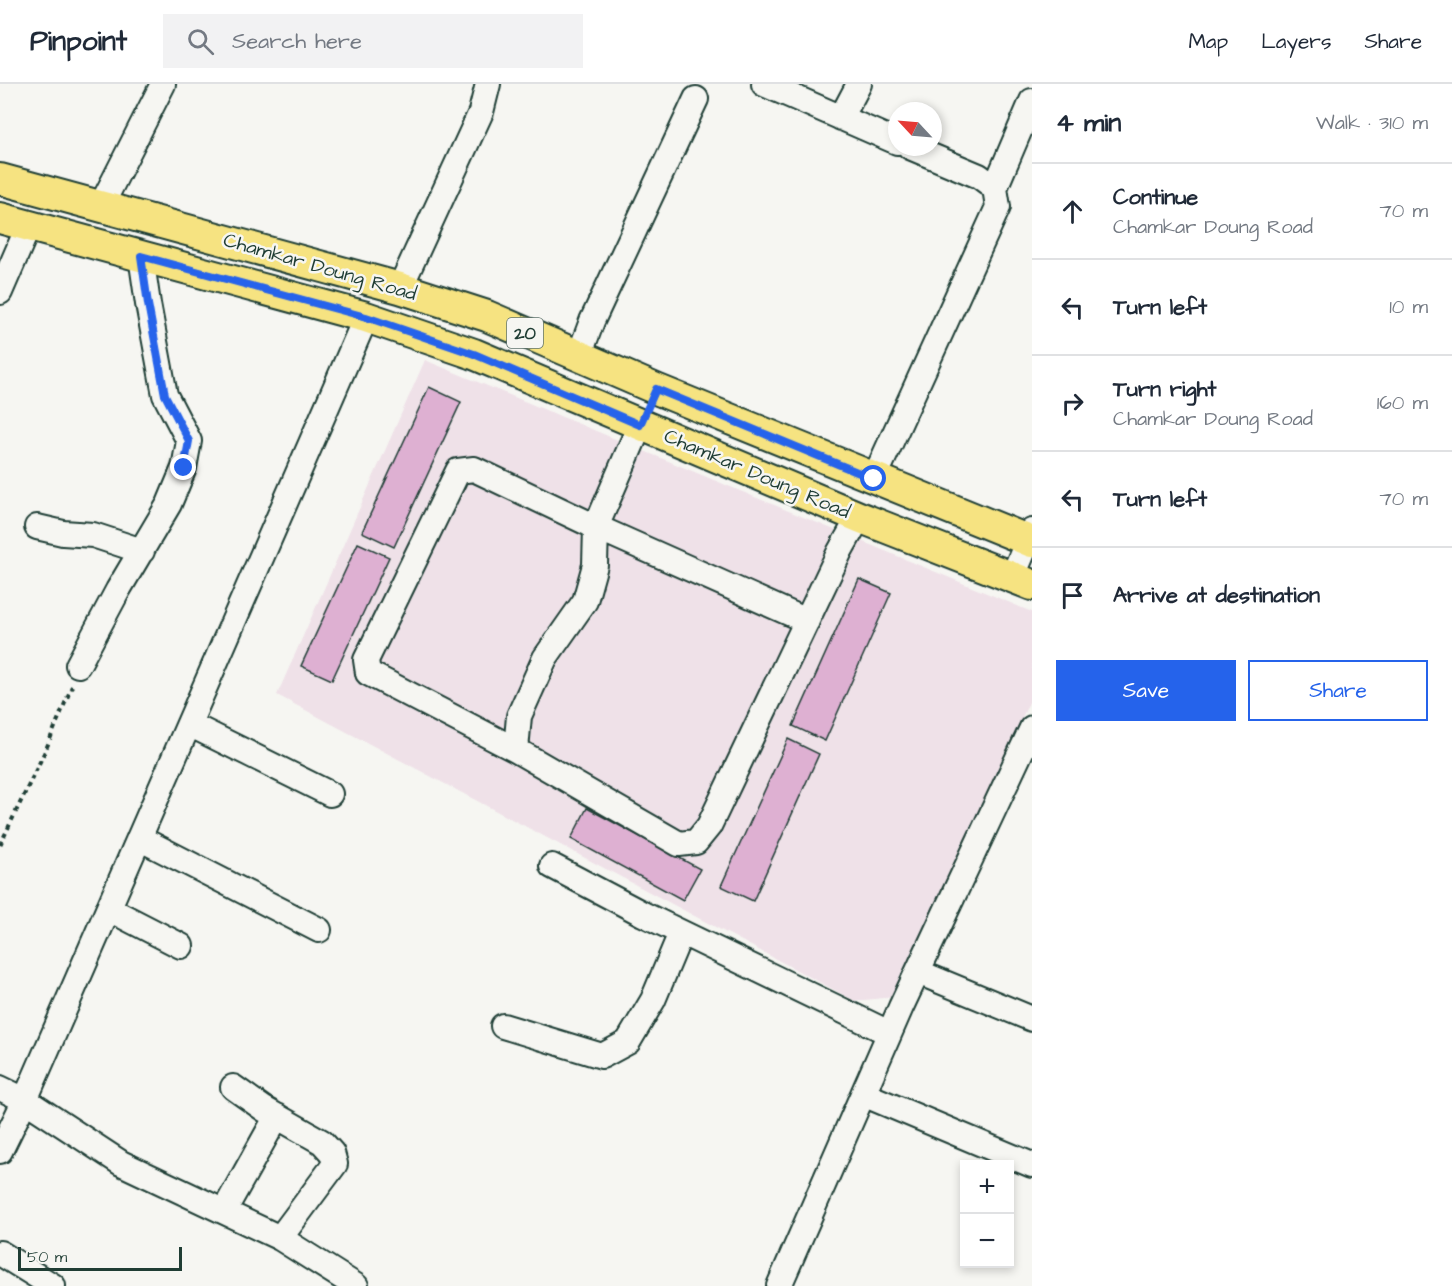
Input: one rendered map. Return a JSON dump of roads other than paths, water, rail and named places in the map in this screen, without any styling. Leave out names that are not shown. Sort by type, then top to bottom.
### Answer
[{"type":"main road","name":"Chamkar Doung Road","points":[[0,179],[400,288],[487,316],[579,357],[874,479],[1031,538]]},
{"type":"main road","name":"Chamkar Doung Road","points":[[0,218],[366,317],[474,354],[858,517],[1022,581]]},
{"type":"main road","points":[[640,425],[656,389]]},
{"type":"street","points":[[101,206],[163,84]]},
{"type":"street","points":[[400,288],[481,112],[488,84]]},
{"type":"street","points":[[764,84],[888,138]]},
{"type":"street","points":[[841,118],[859,84]]},
{"type":"street","points":[[579,357],[592,321],[696,99]]},
{"type":"street","points":[[874,479],[998,207],[995,188],[1029,115]]},
{"type":"street","points":[[931,156],[979,176],[995,188]]},
{"type":"street","points":[[0,292],[29,225]]},
{"type":"street","points":[[78,665],[118,590],[170,504],[184,468],[189,441],[165,395],[141,256]]},
{"type":"street","points":[[0,1151],[25,1100],[109,909],[366,317]]},
{"type":"street","points":[[516,750],[519,716],[545,657],[585,601],[595,565],[596,527],[640,425]]},
{"type":"street","points":[[807,621],[596,527],[474,469],[458,471],[366,660],[368,673],[516,750],[679,844],[696,842],[709,826],[858,517]]},
{"type":"street","points":[[37,527],[63,533],[93,535],[142,551]]},
{"type":"street","points":[[1022,581],[1031,538]]},
{"type":"street","points":[[189,724],[330,794]]},
{"type":"street","points":[[779,1286],[889,1034],[1032,728]]},
{"type":"street","points":[[139,838],[319,930]]},
{"type":"street","points":[[552,866],[681,933],[889,1034]]},
{"type":"street","points":[[109,909],[181,946]]},
{"type":"street","points":[[503,1026],[602,1056],[628,1042],[653,1000],[681,933]]},
{"type":"street","points":[[918,972],[1032,1019]]},
{"type":"street","points":[[233,1087],[322,1142],[332,1153],[335,1164],[280,1238]]},
{"type":"street","points":[[0,1088],[25,1100],[121,1162],[280,1238],[356,1286]]},
{"type":"street","points":[[863,1094],[1032,1165]]},
{"type":"street","points":[[224,1211],[277,1116]]},
{"type":"street","points":[[0,1254],[53,1286]]}]
